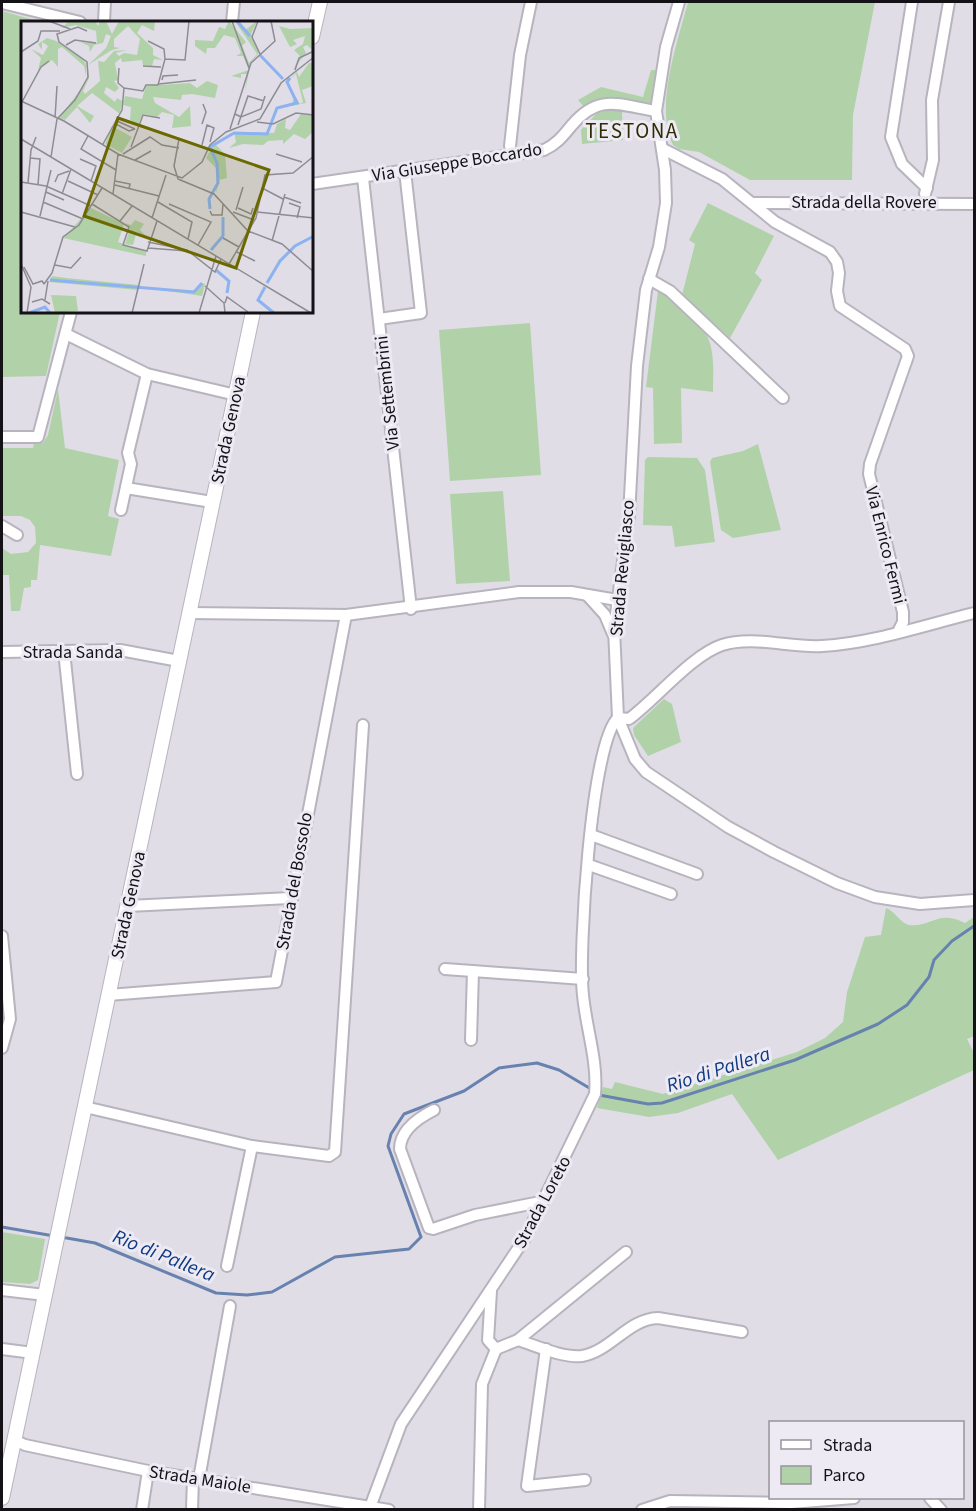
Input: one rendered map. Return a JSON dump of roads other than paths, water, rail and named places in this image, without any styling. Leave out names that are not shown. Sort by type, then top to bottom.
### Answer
[{"type":"main road","points":[[314,28],[320,2]]},
{"type":"main road","name":"Strada Genova","points":[[2,1498],[253,314]]},
{"type":"street","points":[[104,21],[105,2]]},
{"type":"street","points":[[232,21],[234,2]]},
{"type":"street","points":[[510,146],[520,56],[531,2]]},
{"type":"street","name":"Strada Revigliasco","points":[[679,2],[666,47],[656,111],[663,149],[666,203],[649,279],[637,366],[628,516],[614,638],[618,718],[635,759],[646,772],[729,827],[806,868],[837,883],[875,897],[920,904],[975,900]]},
{"type":"street","points":[[912,2],[891,137],[902,164],[926,191],[933,160],[932,100],[949,2]]},
{"type":"street","points":[[2,3],[76,21]]},
{"type":"street","name":"Via Giuseppe Boccardo","points":[[314,183],[363,178],[544,150],[562,138],[585,110],[602,103],[656,111]]},
{"type":"street","name":"Strada della Rovere","points":[[663,149],[722,179],[786,229],[830,252],[837,262],[839,273],[837,291],[840,306],[898,343],[908,356]]},
{"type":"street","points":[[379,319],[421,313],[405,171]]},
{"type":"street","name":"Via Settembrini","points":[[363,178],[411,609]]},
{"type":"street","name":"Strada della Rovere","points":[[754,204],[975,204]]},
{"type":"street","points":[[649,279],[670,291],[783,398]]},
{"type":"street","points":[[2,437],[38,437],[71,314]]},
{"type":"street","points":[[66,334],[147,374],[236,395]]},
{"type":"street","name":"Via Enrico Fermi","points":[[898,632],[903,622],[903,612],[869,474],[870,465],[908,356]]},
{"type":"street","points":[[121,510],[131,464],[128,453],[147,374]]},
{"type":"street","points":[[126,488],[212,502]]},
{"type":"street","points":[[2,526],[17,535]]},
{"type":"street","points":[[189,613],[346,615],[411,609],[519,592],[562,592],[617,600]]},
{"type":"street","points":[[587,595],[605,615],[614,638]]},
{"type":"street","points":[[618,718],[629,719],[701,657],[721,646],[738,642],[822,646],[898,632],[975,613]]},
{"type":"street","name":"Strada del Bossolo","points":[[108,995],[276,982],[290,898],[346,615]]},
{"type":"street","name":"Strada Sanda","points":[[2,652],[120,650],[179,661]]},
{"type":"street","points":[[64,651],[77,774]]},
{"type":"street","name":"Strada Loreto","points":[[369,1508],[401,1424],[525,1238],[540,1202],[569,1152],[595,1094],[596,1071],[582,994],[589,865],[597,779],[608,733],[618,718]]},
{"type":"street","points":[[85,1107],[252,1146],[329,1156],[335,1152],[363,725]]},
{"type":"street","points":[[591,835],[698,874]]},
{"type":"street","points":[[589,865],[671,894]]},
{"type":"street","points":[[128,906],[290,898]]},
{"type":"street","points":[[2,936],[6,1022],[2,1048]]},
{"type":"street","points":[[445,969],[583,979]]},
{"type":"street","points":[[471,1040],[473,971]]},
{"type":"street","points":[[434,1110],[413,1123],[400,1142],[400,1149],[429,1228],[433,1229],[503,1208],[540,1202]]},
{"type":"street","points":[[226,1266],[252,1146]]},
{"type":"street","points":[[479,1509],[482,1384],[496,1349],[518,1340],[626,1252]]},
{"type":"street","points":[[492,1287],[488,1340],[496,1349]]},
{"type":"street","points":[[2,1290],[45,1295]]},
{"type":"street","points":[[192,1509],[230,1306]]},
{"type":"street","points":[[518,1340],[569,1356],[584,1356],[645,1318],[658,1318],[742,1332]]},
{"type":"street","points":[[2,1349],[33,1353]]},
{"type":"street","points":[[546,1349],[528,1486],[585,1480]]},
{"type":"street","name":"Strada Maiole","points":[[14,1440],[25,1445],[148,1471],[369,1508],[389,1509]]},
{"type":"street","points":[[142,1509],[148,1471]]},
{"type":"street","points":[[642,1509],[670,1501],[790,1506],[840,1499]]},
{"type":"waterway","name":"Rio di Pallera","points":[[599,1095],[648,1104],[662,1103],[795,1060],[878,1024],[907,1005],[929,977],[934,960],[952,941],[974,926]]},
{"type":"waterway","name":"Rio di Pallera","points":[[61,1237],[95,1243],[216,1293],[247,1295],[272,1292],[335,1257],[409,1249],[421,1237],[388,1146],[391,1134],[404,1114],[464,1091],[499,1068],[537,1063],[559,1070],[591,1089]]},
{"type":"waterway","name":"Rio di Pallera","points":[[2,1227],[54,1236]]},
{"type":"district","name":"TESTONA","points":[[632,131]]}]
